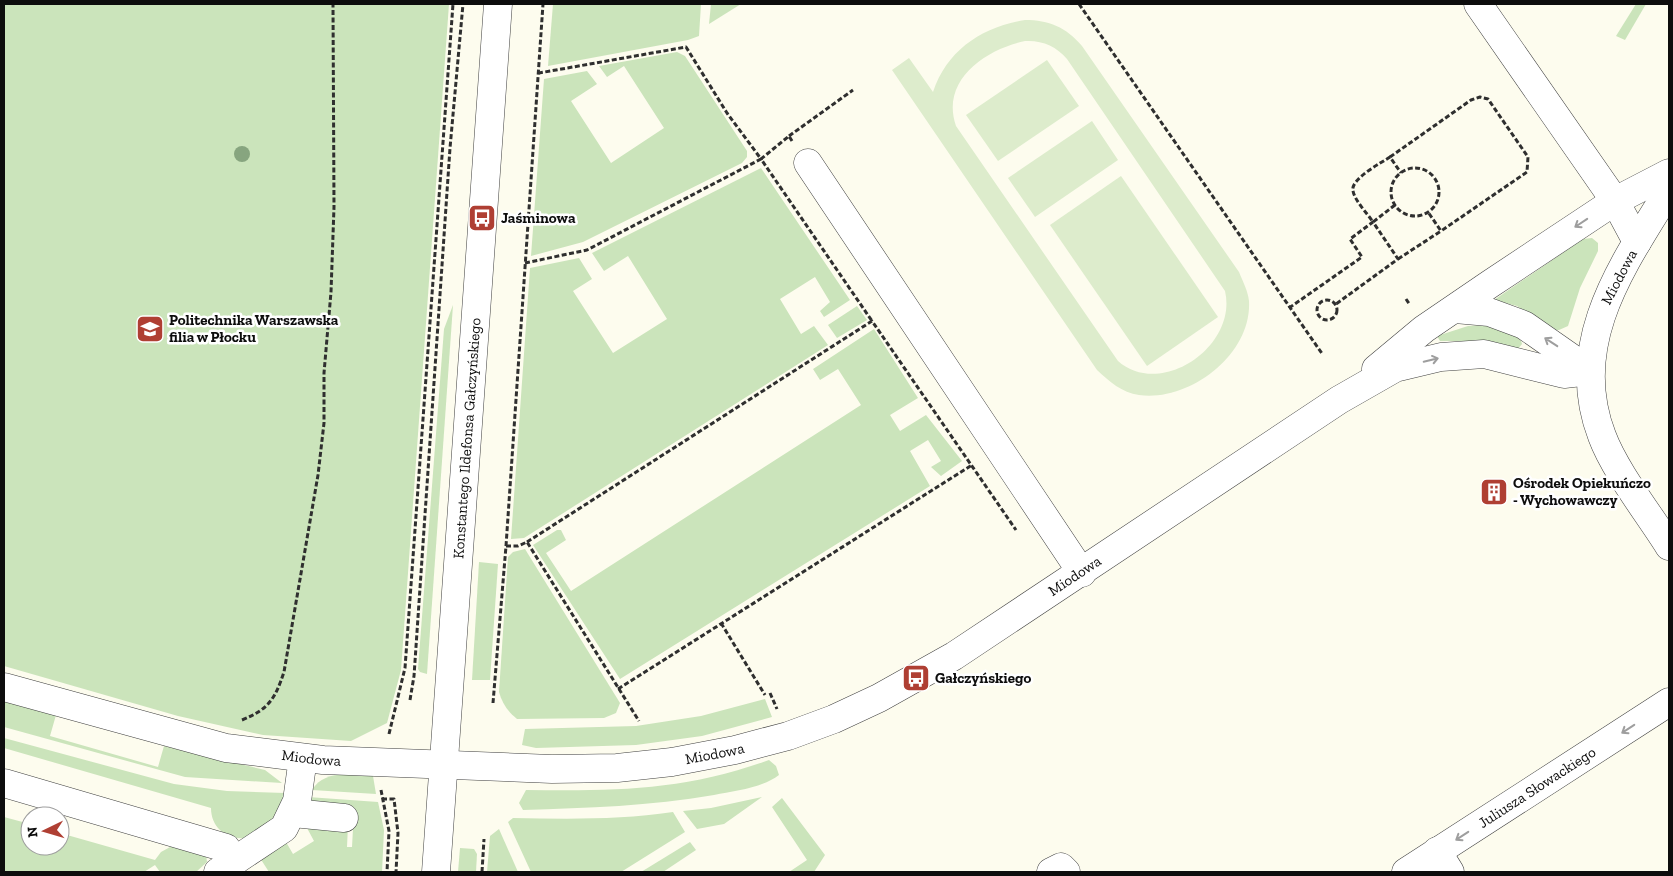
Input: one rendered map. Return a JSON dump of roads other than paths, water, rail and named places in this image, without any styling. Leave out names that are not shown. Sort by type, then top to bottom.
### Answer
[{"type":"street","name":"Konstantego Ildefonsa Gałczyńskiego","points":[[436,872],[498,4]]},
{"type":"street","points":[[1478,4],[1615,201],[1637,242]]},
{"type":"street","points":[[808,163],[1082,573]]},
{"type":"street","points":[[1339,400],[1424,329],[1615,201],[1669,174]]},
{"type":"street","name":"Miodowa","points":[[1669,190],[1637,242],[1604,304],[1598,320],[1590,371],[1594,408],[1602,437],[1669,546]]},
{"type":"street","points":[[1455,309],[1489,312],[1524,325],[1590,371]]},
{"type":"street","points":[[1339,400],[1395,368],[1441,357],[1484,354],[1564,374],[1590,371]]},
{"type":"street","name":"Miodowa","points":[[4,687],[226,748],[303,758],[382,763],[552,769],[617,768],[702,758],[788,736],[834,719],[916,678],[989,635],[1339,400]]},
{"type":"street","name":"Juliusza Słowackiego","points":[[1406,872],[1444,862],[1669,702]]},
{"type":"street","points":[[226,867],[279,833],[292,813],[297,801],[303,758]]},
{"type":"street","points":[[4,783],[226,848],[226,867]]},
{"type":"street","points":[[292,813],[344,818]]},
{"type":"street","points":[[1052,872],[1061,867],[1066,872]]},
{"type":"place","name":"Jaśminowa","points":[[482,218]]},
{"type":"place","name":"Politechnika Warszawska filia w Płocku","points":[[150,329]]},
{"type":"place","name":"Ośrodek Opiekuńczo - Wychowawczy","points":[[1494,492]]},
{"type":"place","name":"Gałczyńskiego","points":[[916,678]]}]
